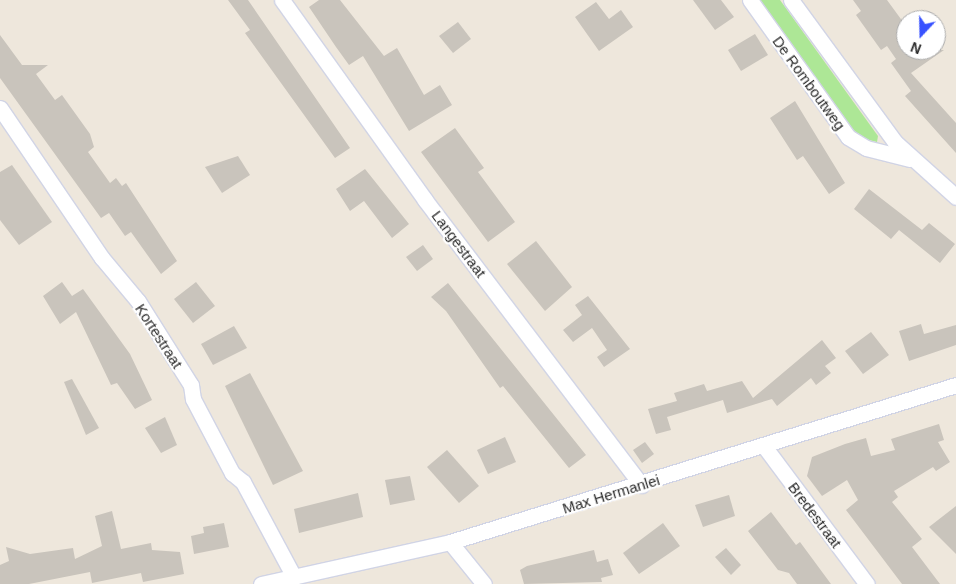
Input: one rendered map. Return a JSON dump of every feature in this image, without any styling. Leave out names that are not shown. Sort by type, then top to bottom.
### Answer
[{"type":"street","name":"Langestraat","points":[[282,0],[420,192],[641,485]]},
{"type":"street","name":"De Romboutweg","points":[[750,0],[848,137],[866,148],[910,159]]},
{"type":"street","name":"De Romboutweg","points":[[791,0],[910,159],[956,197]]},
{"type":"street","name":"Kortestraat","points":[[0,108],[102,258],[138,301],[191,385],[193,399],[228,464],[242,482],[294,577]]},
{"type":"street","name":"Max Hermanlei","points":[[261,584],[450,542],[641,485],[956,385]]},
{"type":"street","name":"Bredestraat","points":[[764,446],[867,584]]},
{"type":"street","points":[[450,542],[484,584]]},
{"type":"green space","points":[[756,0],[780,0],[878,136],[877,142],[854,136]]},
{"type":"building","points":[[228,0],[248,0],[350,148],[335,158],[245,33],[250,30]]},
{"type":"building","points":[[319,0],[340,0],[384,56],[397,48],[424,95],[440,85],[452,105],[409,131],[363,56],[349,65],[336,47],[309,7]]},
{"type":"building","points":[[693,0],[721,0],[734,17],[715,30]]},
{"type":"building","points":[[853,0],[887,0],[896,12],[896,59],[887,46],[881,50],[856,15],[861,11]]},
{"type":"building","points":[[596,2],[609,19],[621,10],[633,27],[599,51],[575,17]]},
{"type":"building","points":[[458,22],[471,39],[453,53],[439,36]]},
{"type":"building","points":[[755,34],[768,55],[741,71],[728,50]]},
{"type":"building","points":[[0,35],[22,65],[48,65],[36,74],[55,100],[62,95],[90,134],[94,147],[88,152],[110,183],[116,178],[122,186],[126,183],[177,261],[161,274],[131,232],[125,236],[109,213],[101,218],[0,78]]},
{"type":"building","points":[[896,59],[930,60],[911,73],[956,123],[956,153],[905,96],[911,91],[891,63]]},
{"type":"building","points":[[795,101],[845,183],[829,194],[803,156],[797,160],[770,118]]},
{"type":"building","points":[[455,128],[484,168],[478,172],[515,222],[488,242],[421,152]]},
{"type":"building","points":[[238,156],[250,175],[222,193],[205,167]]},
{"type":"building","points":[[12,165],[52,222],[19,245],[0,220],[0,172]]},
{"type":"building","points":[[365,169],[409,224],[392,238],[364,201],[350,211],[336,189]]},
{"type":"building","points":[[869,189],[922,230],[929,223],[955,244],[940,263],[899,230],[891,239],[854,209]]},
{"type":"building","points":[[536,241],[572,287],[545,311],[507,264]]},
{"type":"building","points":[[423,245],[433,259],[417,271],[406,257]]},
{"type":"building","points":[[62,282],[72,296],[83,289],[130,354],[152,400],[135,409],[117,383],[111,385],[76,312],[60,324],[43,296]]},
{"type":"building","points":[[196,282],[215,306],[193,323],[174,299]]},
{"type":"building","points":[[448,283],[586,455],[569,468],[503,386],[500,388],[446,311],[431,297]]},
{"type":"building","points":[[588,296],[630,349],[604,367],[597,357],[607,350],[592,328],[573,342],[563,330],[582,315],[575,305]]},
{"type":"building","points":[[921,324],[924,334],[956,325],[956,345],[909,361],[899,331]]},
{"type":"building","points":[[234,326],[247,348],[213,365],[201,344]]},
{"type":"building","points":[[871,332],[889,355],[863,374],[845,351]]},
{"type":"building","points":[[822,340],[836,358],[825,366],[831,373],[816,385],[811,378],[777,406],[772,399],[727,413],[723,400],[667,417],[671,430],[656,434],[648,409],[677,401],[674,393],[704,384],[707,391],[742,381],[753,398]]},
{"type":"building","points":[[250,373],[303,471],[273,485],[225,386]]},
{"type":"building","points":[[72,379],[99,428],[86,435],[64,382]]},
{"type":"building","points":[[165,417],[177,445],[161,453],[145,428]]},
{"type":"building","points":[[939,424],[944,440],[938,442],[950,462],[936,471],[933,467],[894,491],[898,497],[892,502],[922,539],[912,547],[940,584],[902,584],[846,510],[858,500],[847,480],[822,496],[807,476],[812,457],[845,444],[866,438],[871,456],[895,450],[891,439]]},
{"type":"building","points":[[505,437],[516,462],[488,474],[477,450]]},
{"type":"building","points":[[645,442],[654,454],[642,463],[633,450]]},
{"type":"building","points":[[447,450],[479,486],[459,503],[427,467]]},
{"type":"building","points":[[410,476],[415,500],[390,505],[385,480]]},
{"type":"building","points":[[358,493],[363,517],[299,533],[294,509]]},
{"type":"building","points":[[729,495],[735,516],[703,527],[695,505]]},
{"type":"building","points":[[956,506],[956,554],[929,527]]},
{"type":"building","points":[[112,511],[121,549],[151,543],[152,550],[180,552],[184,574],[143,582],[141,573],[92,583],[90,572],[29,584],[0,584],[0,565],[9,561],[6,547],[30,554],[73,548],[75,559],[102,546],[95,516]]},
{"type":"building","points":[[771,512],[796,545],[800,542],[831,584],[797,584],[789,573],[778,570],[748,531]]},
{"type":"building","points":[[224,523],[229,547],[194,554],[191,536],[204,533],[203,527]]},
{"type":"building","points":[[663,523],[680,546],[639,574],[623,553]]},
{"type":"building","points":[[726,548],[741,565],[731,575],[715,557]]},
{"type":"building","points":[[594,550],[597,562],[608,559],[613,575],[601,578],[602,582],[524,584],[520,570],[527,566]]}]
